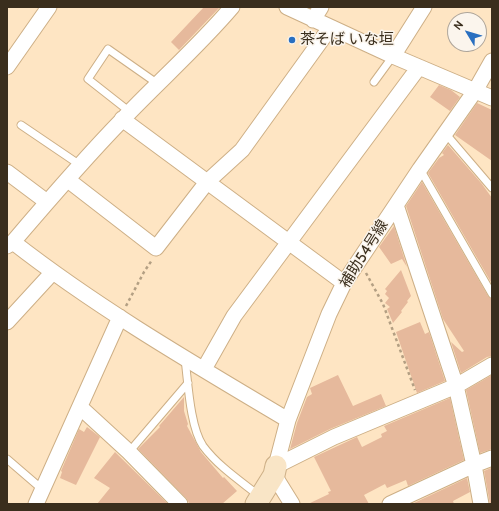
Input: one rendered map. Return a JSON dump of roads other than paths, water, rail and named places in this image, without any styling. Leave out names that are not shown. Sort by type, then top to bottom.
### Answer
[{"type":"street","points":[[7,67],[49,7]]},
{"type":"street","points":[[232,7],[212,30],[126,115],[68,180],[9,242],[52,273],[120,317],[288,420]]},
{"type":"street","points":[[287,7],[317,13],[330,28],[492,98]]},
{"type":"street","points":[[393,56],[424,7]]},
{"type":"street","points":[[68,180],[156,248],[207,182],[242,150],[330,28]]},
{"type":"street","name":"補助54号線","points":[[275,471],[288,420],[329,314],[344,283],[445,132],[475,91],[492,61]]},
{"type":"street","points":[[204,369],[234,316],[419,67]]},
{"type":"street","points":[[126,115],[207,182],[344,283]]},
{"type":"street","points":[[7,172],[47,202]]},
{"type":"street","points":[[396,205],[456,386],[482,504]]},
{"type":"street","points":[[7,322],[52,273]]},
{"type":"street","points":[[36,504],[120,317]]},
{"type":"street","points":[[258,500],[275,471],[334,438],[456,386],[492,365]]},
{"type":"street","points":[[80,406],[129,452],[180,504]]},
{"type":"street","points":[[390,504],[492,458]]},
{"type":"street","points":[[275,471],[292,504]]},
{"type":"lane","points":[[126,115],[88,78],[108,49],[158,84]]},
{"type":"lane","points":[[374,82],[393,56]]},
{"type":"lane","points":[[21,125],[80,165]]},
{"type":"lane","points":[[445,132],[492,188]]},
{"type":"lane","points":[[420,169],[492,294]]},
{"type":"lane","points":[[184,357],[193,421],[203,445],[222,467],[258,500]]},
{"type":"lane","points":[[129,452],[188,383]]},
{"type":"lane","points":[[7,459],[43,490]]},
{"type":"place","name":"茶そば いな垣","points":[[292,40]]}]
